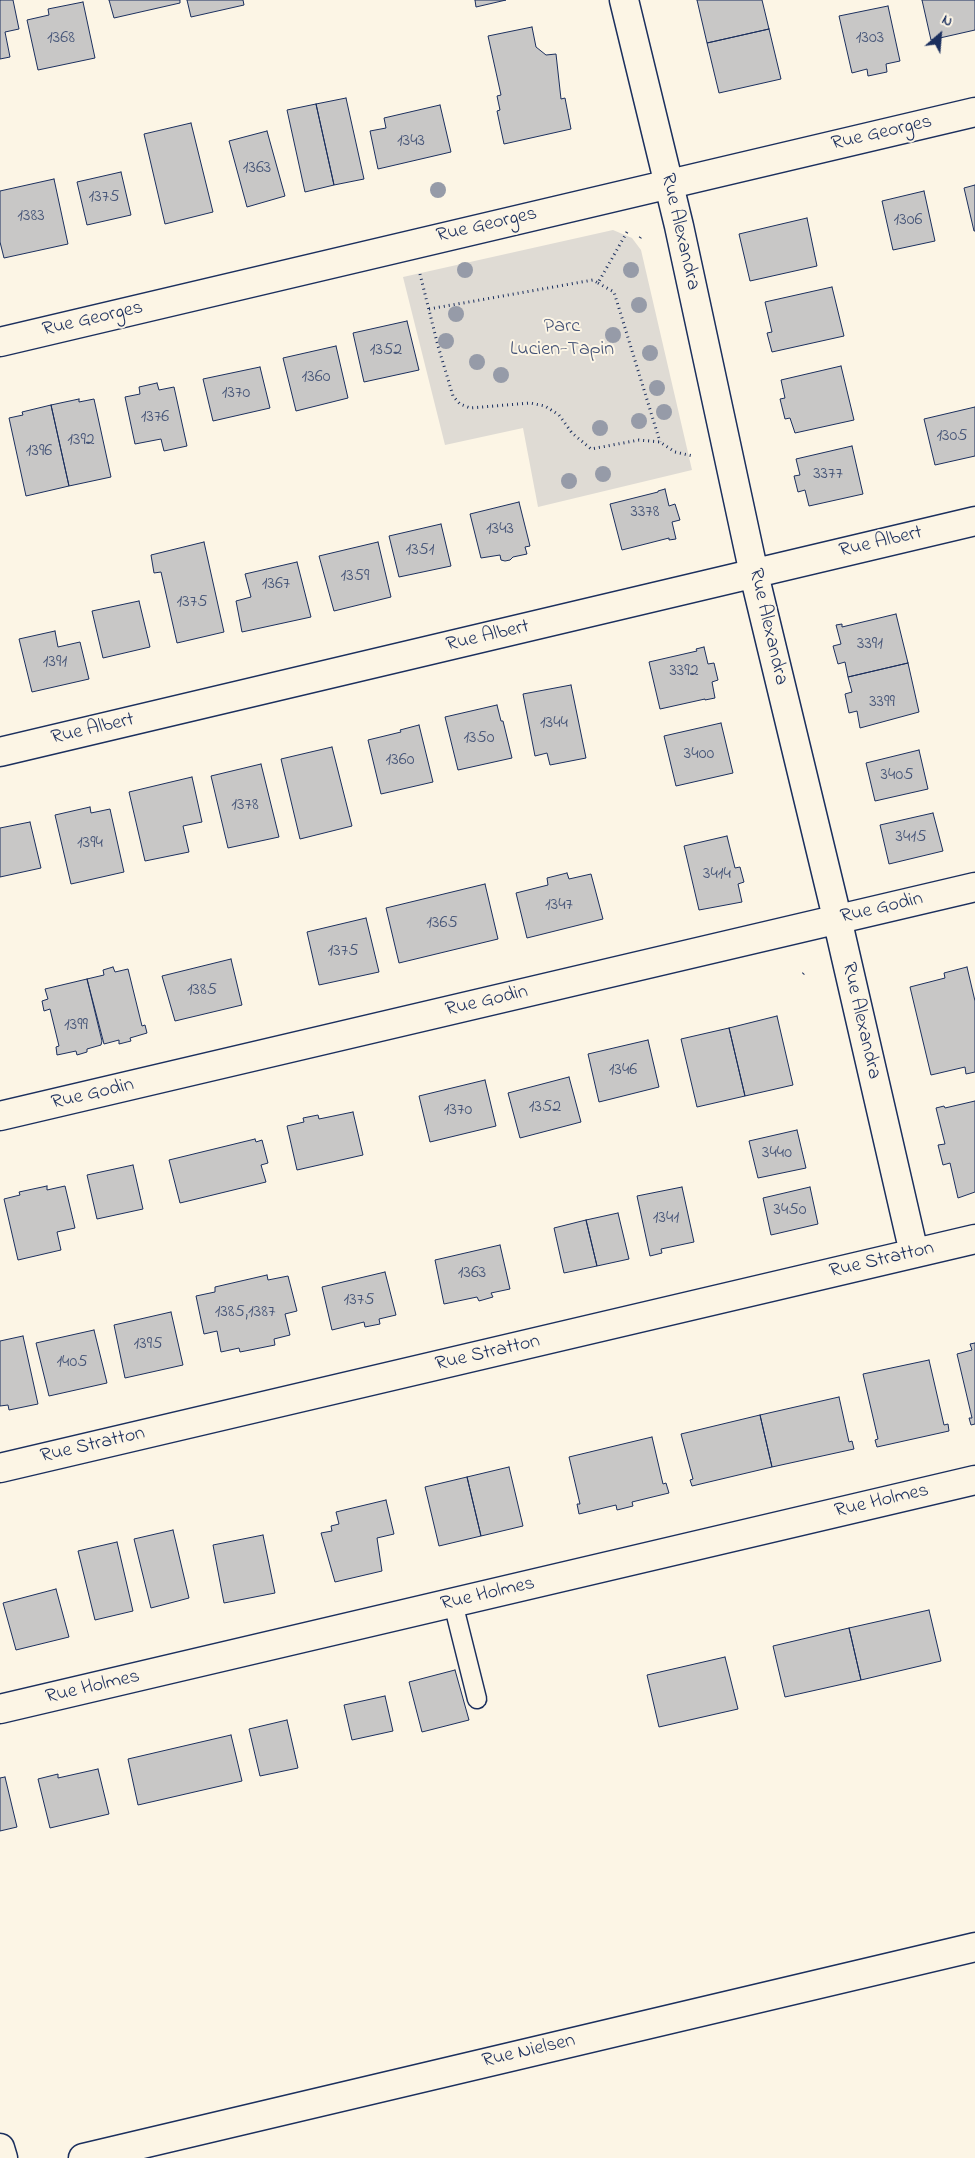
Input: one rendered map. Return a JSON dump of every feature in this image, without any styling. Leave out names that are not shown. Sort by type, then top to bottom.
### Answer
[{"type":"street","name":"Rue Alexandra","points":[[624,0],[668,183],[754,574],[914,1253]]},
{"type":"street","name":"Rue Georges","points":[[0,342],[975,112]]},
{"type":"street","name":"Rue Albert","points":[[0,752],[975,521]]},
{"type":"street","name":"Rue Godin","points":[[0,1116],[975,888]]},
{"type":"street","name":"Rue Stratton","points":[[0,1468],[975,1239]]},
{"type":"street","name":"Rue Holmes","points":[[0,1710],[975,1480]]},
{"type":"street","name":"Rue Nielsen","points":[[83,2158],[975,1947]]},
{"type":"street","points":[[0,2148],[2,2158]]},
{"type":"lane","points":[[453,1603],[477,1699]]},
{"type":"path","points":[[598,283],[627,232]]},
{"type":"path","points":[[420,273],[438,346],[453,396],[460,404],[470,408],[530,403],[545,406],[559,415],[572,434],[591,449],[639,440],[660,442],[676,452],[693,456]]},
{"type":"path","points":[[429,310],[593,280],[614,292],[660,442]]},
{"type":"green space","name":"Parc Lucien-Tapin","points":[[613,230],[632,238],[641,250],[692,470],[538,507],[523,428],[445,445],[403,277]]},
{"type":"building","points":[[0,0],[13,0],[19,29],[5,32],[10,57],[0,59]]},
{"type":"building","points":[[109,0],[180,0],[180,3],[114,18]]},
{"type":"building","points":[[187,0],[243,0],[244,5],[191,17]]},
{"type":"building","points":[[475,0],[506,0],[476,7]]},
{"type":"building","points":[[697,0],[762,0],[769,29],[707,43]]},
{"type":"building","points":[[922,0],[975,0],[975,30],[931,40]]},
{"type":"building","points":[[83,2],[95,58],[38,70],[27,20],[49,15],[48,9]]},
{"type":"building","points":[[888,6],[900,61],[886,64],[887,72],[868,76],[867,69],[852,73],[839,16]]},
{"type":"building","points":[[532,27],[536,47],[546,55],[556,54],[561,99],[565,98],[571,129],[504,144],[497,111],[500,110],[497,96],[501,95],[488,36]]},
{"type":"building","points":[[769,29],[781,79],[719,93],[707,43]]},
{"type":"building","points":[[346,98],[364,179],[334,185],[316,104]]},
{"type":"building","points":[[316,104],[334,185],[305,192],[287,110]]},
{"type":"building","points":[[440,105],[451,152],[378,169],[370,131],[386,128],[384,118]]},
{"type":"building","points":[[191,123],[213,212],[165,224],[144,134]]},
{"type":"building","points":[[267,131],[285,196],[247,207],[229,141]]},
{"type":"building","points":[[121,172],[131,215],[87,225],[77,182]]},
{"type":"building","points":[[54,179],[68,244],[4,258],[0,242],[0,191]]},
{"type":"building","points":[[975,185],[975,231],[974,231],[964,188]]},
{"type":"building","points":[[924,191],[935,241],[893,250],[882,201]]},
{"type":"building","points":[[807,218],[817,266],[750,281],[739,234]]},
{"type":"building","points":[[832,287],[844,336],[772,352],[767,333],[772,332],[765,302]]},
{"type":"building","points":[[407,321],[419,370],[364,382],[353,333]]},
{"type":"building","points":[[336,346],[348,398],[296,411],[283,358]]},
{"type":"building","points":[[841,366],[854,420],[795,433],[790,418],[785,419],[780,399],[785,398],[781,380]]},
{"type":"building","points":[[260,367],[270,408],[213,421],[203,379]]},
{"type":"building","points":[[157,383],[159,390],[174,387],[187,446],[164,451],[161,439],[135,444],[125,397],[140,394],[139,387]]},
{"type":"building","points":[[79,399],[79,402],[94,399],[111,477],[69,486],[51,405]]},
{"type":"building","points":[[51,405],[69,486],[26,496],[9,418],[23,415],[22,412]]},
{"type":"building","points":[[975,407],[975,456],[935,465],[924,419]]},
{"type":"building","points":[[852,446],[863,494],[809,506],[805,490],[798,492],[794,476],[800,475],[796,459]]},
{"type":"building","points":[[665,489],[669,506],[675,504],[680,520],[672,522],[676,539],[669,540],[669,538],[622,550],[610,504]]},
{"type":"building","points":[[519,502],[530,546],[525,547],[527,554],[505,561],[501,560],[500,555],[481,558],[470,514]]},
{"type":"building","points":[[441,524],[451,566],[399,577],[389,536]]},
{"type":"building","points":[[204,542],[224,632],[177,643],[161,572],[154,573],[151,555]]},
{"type":"building","points":[[378,542],[391,597],[334,611],[319,556]]},
{"type":"building","points":[[297,562],[311,617],[242,632],[236,601],[251,597],[245,574]]},
{"type":"building","points":[[139,601],[150,647],[103,658],[92,611]]},
{"type":"building","points":[[896,614],[908,663],[848,677],[845,662],[838,664],[833,646],[841,644],[836,625],[842,624],[842,627]]},
{"type":"building","points":[[55,631],[58,647],[80,642],[89,679],[32,692],[19,639]]},
{"type":"building","points":[[704,647],[708,664],[714,663],[718,680],[712,682],[715,698],[660,709],[649,662],[697,651],[696,649]]},
{"type":"building","points":[[908,663],[919,712],[860,728],[857,711],[849,713],[845,694],[852,692],[848,677]]},
{"type":"building","points":[[571,685],[586,758],[550,765],[547,753],[535,756],[523,694]]},
{"type":"building","points":[[497,705],[512,758],[458,770],[445,717]]},
{"type":"building","points":[[721,723],[733,773],[676,786],[664,736]]},
{"type":"building","points":[[419,725],[433,782],[381,794],[368,740],[401,732],[400,730]]},
{"type":"building","points":[[332,747],[352,826],[300,839],[281,759]]},
{"type":"building","points":[[919,750],[928,789],[875,801],[866,763]]},
{"type":"building","points":[[261,764],[279,837],[228,848],[211,776]]},
{"type":"building","points":[[192,777],[202,822],[183,826],[189,852],[145,861],[129,792]]},
{"type":"building","points":[[90,807],[91,813],[110,809],[124,872],[71,884],[55,815]]},
{"type":"building","points":[[933,813],[943,851],[889,864],[880,825]]},
{"type":"building","points":[[30,822],[41,868],[0,877],[0,828]]},
{"type":"building","points":[[727,836],[735,868],[740,867],[744,882],[738,884],[742,902],[699,910],[684,846]]},
{"type":"building","points":[[567,873],[569,879],[591,874],[603,919],[527,938],[516,893],[548,885],[547,878]]},
{"type":"building","points":[[485,884],[498,939],[399,963],[386,908]]},
{"type":"building","points":[[366,918],[379,972],[319,985],[307,932]]},
{"type":"building","points":[[231,959],[242,1005],[175,1021],[162,976]]},
{"type":"building","points":[[113,967],[115,972],[128,969],[142,1026],[145,1025],[147,1033],[130,1038],[131,1041],[119,1044],[119,1040],[104,1044],[87,979],[104,975],[103,970]]},
{"type":"building","points":[[967,967],[975,1001],[975,1072],[966,1074],[965,1067],[931,1075],[910,987],[945,978],[944,973]]},
{"type":"building","points":[[87,979],[102,1041],[101,1045],[87,1049],[87,1052],[77,1055],[76,1051],[57,1055],[56,1047],[59,1046],[50,1009],[44,1011],[42,1001],[48,999],[45,989]]},
{"type":"building","points":[[777,1016],[793,1085],[745,1096],[729,1028]]},
{"type":"building","points":[[729,1028],[745,1096],[697,1107],[681,1039]]},
{"type":"building","points":[[648,1040],[659,1087],[599,1102],[588,1054]]},
{"type":"building","points":[[569,1077],[581,1122],[520,1138],[508,1093]]},
{"type":"building","points":[[485,1080],[496,1126],[430,1142],[419,1096]]},
{"type":"building","points":[[975,1101],[975,1192],[958,1198],[950,1163],[943,1165],[938,1145],[945,1144],[936,1108],[944,1106],[945,1108]]},
{"type":"building","points":[[353,1112],[363,1155],[297,1170],[287,1126],[304,1122],[303,1118],[318,1115],[319,1119]]},
{"type":"building","points":[[797,1130],[806,1168],[758,1178],[749,1141]]},
{"type":"building","points":[[255,1139],[256,1142],[262,1140],[268,1163],[261,1165],[266,1182],[180,1203],[169,1160]]},
{"type":"building","points":[[133,1165],[143,1209],[97,1219],[87,1175]]},
{"type":"building","points":[[47,1186],[47,1190],[65,1186],[75,1228],[57,1232],[61,1250],[18,1260],[4,1199],[20,1195],[19,1192]]},
{"type":"building","points":[[682,1187],[694,1242],[661,1249],[662,1253],[650,1256],[637,1196]]},
{"type":"building","points":[[810,1187],[818,1224],[771,1235],[763,1198]]},
{"type":"building","points":[[618,1213],[629,1259],[597,1266],[586,1220]]},
{"type":"building","points":[[586,1220],[597,1266],[564,1273],[554,1228]]},
{"type":"building","points":[[500,1245],[510,1289],[491,1293],[493,1297],[479,1301],[477,1297],[444,1304],[435,1260]]},
{"type":"building","points":[[385,1272],[396,1315],[379,1319],[380,1324],[365,1327],[364,1322],[332,1330],[322,1287]]},
{"type":"building","points":[[267,1275],[268,1280],[288,1276],[297,1311],[285,1314],[290,1335],[274,1339],[275,1345],[240,1352],[239,1348],[221,1352],[217,1331],[204,1334],[196,1296],[215,1292],[215,1287]]},
{"type":"building","points":[[171,1312],[183,1365],[125,1378],[114,1325]]},
{"type":"building","points":[[94,1330],[107,1383],[49,1396],[36,1343]]},
{"type":"building","points":[[23,1336],[38,1404],[9,1410],[8,1405],[0,1406],[0,1341]]},
{"type":"building","points":[[975,1343],[975,1424],[971,1425],[969,1418],[972,1418],[957,1354],[972,1350],[970,1344]]},
{"type":"building","points":[[929,1360],[944,1425],[948,1424],[949,1431],[877,1447],[875,1440],[878,1439],[863,1374]]},
{"type":"building","points":[[839,1397],[849,1442],[852,1441],[854,1449],[772,1467],[760,1415]]},
{"type":"building","points":[[760,1415],[772,1467],[692,1486],[690,1480],[693,1479],[681,1434]]},
{"type":"building","points":[[652,1437],[663,1484],[666,1483],[669,1493],[632,1502],[633,1506],[617,1510],[616,1505],[579,1514],[577,1504],[580,1504],[569,1457]]},
{"type":"building","points":[[509,1467],[523,1526],[481,1536],[467,1477]]},
{"type":"building","points":[[467,1477],[481,1536],[439,1546],[425,1487]]},
{"type":"building","points":[[386,1500],[394,1534],[377,1538],[382,1571],[335,1582],[321,1533],[332,1531],[331,1526],[339,1524],[336,1512]]},
{"type":"building","points":[[173,1530],[189,1598],[151,1608],[134,1539]]},
{"type":"building","points":[[263,1535],[275,1593],[224,1603],[213,1545]]},
{"type":"building","points":[[117,1542],[133,1611],[95,1620],[78,1551]]},
{"type":"building","points":[[56,1589],[69,1637],[16,1650],[3,1603]]},
{"type":"building","points":[[929,1610],[941,1661],[861,1680],[849,1628]]},
{"type":"building","points":[[849,1628],[861,1680],[785,1697],[773,1646]]},
{"type":"building","points":[[725,1657],[738,1709],[659,1727],[647,1675]]},
{"type":"building","points":[[455,1670],[469,1720],[422,1732],[409,1682]]},
{"type":"building","points":[[385,1696],[393,1731],[352,1740],[344,1705]]},
{"type":"building","points":[[287,1720],[298,1768],[260,1776],[249,1729]]},
{"type":"building","points":[[231,1735],[242,1781],[138,1805],[128,1759]]},
{"type":"building","points":[[98,1769],[109,1814],[50,1828],[38,1779],[58,1774],[58,1778]]},
{"type":"building","points":[[5,1777],[17,1827],[0,1831],[0,1778]]}]
